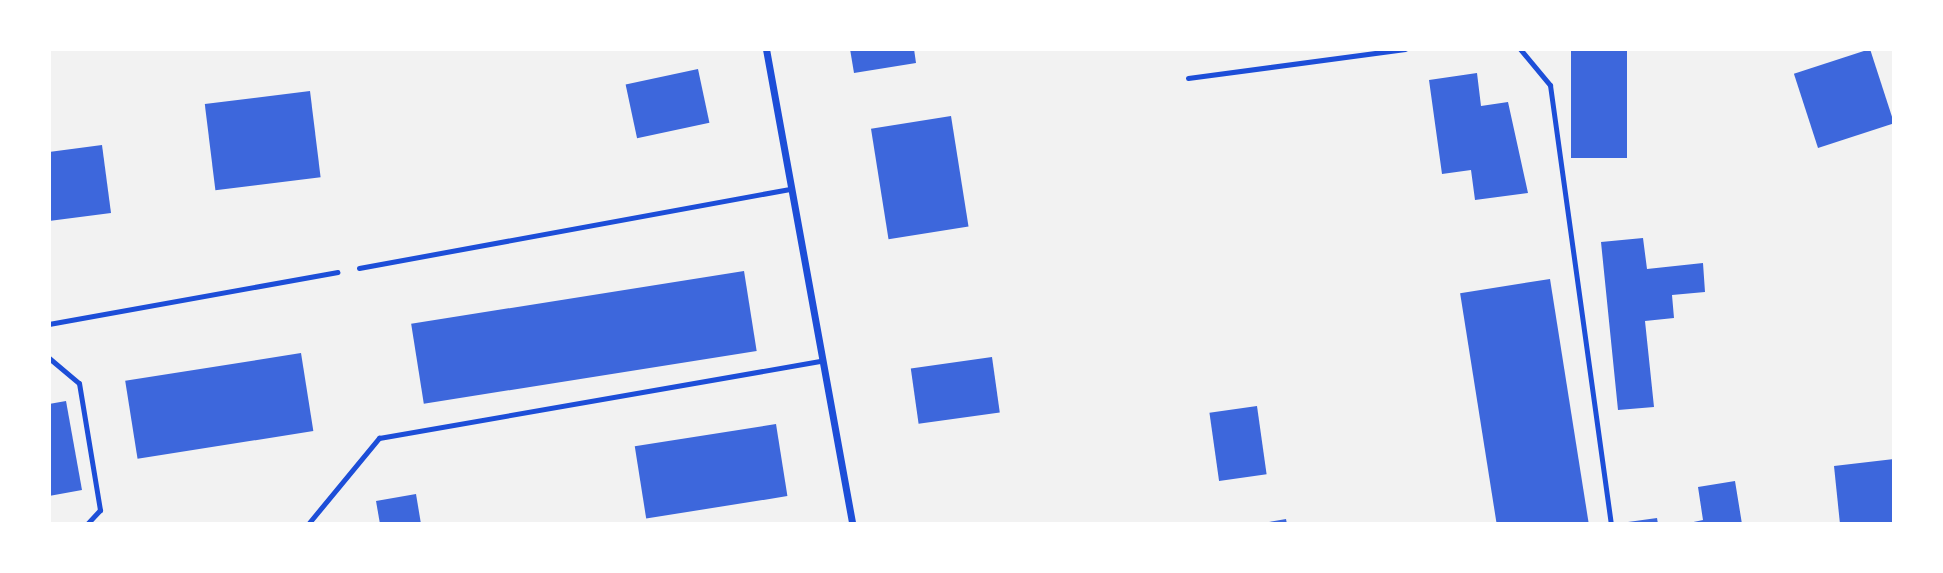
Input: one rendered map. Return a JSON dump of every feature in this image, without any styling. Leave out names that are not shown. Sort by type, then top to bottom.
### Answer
[{"type":"street","points":[[766,49],[852,524]]},
{"type":"lane","points":[[1188,78],[1405,49]]},
{"type":"lane","points":[[1520,49],[1529,51],[1550,85],[1611,524]]},
{"type":"lane","points":[[359,268],[790,189]]},
{"type":"lane","points":[[49,358],[79,383],[100,510],[87,524]]},
{"type":"lane","points":[[309,524],[379,438],[821,361]]},
{"type":"path","points":[[49,324],[359,268]]},
{"type":"building","points":[[850,49],[914,49],[916,63],[854,73]]},
{"type":"building","points":[[1571,49],[1627,49],[1627,158],[1571,158]]},
{"type":"building","points":[[1870,49],[1894,123],[1818,148],[1794,74]]},
{"type":"building","points":[[698,69],[709,123],[637,138],[626,84]]},
{"type":"building","points":[[1477,73],[1481,106],[1508,102],[1528,193],[1475,200],[1471,170],[1442,174],[1429,80]]},
{"type":"building","points":[[310,91],[321,177],[215,190],[205,104]]},
{"type":"building","points":[[951,116],[969,227],[889,239],[871,129]]},
{"type":"building","points":[[102,145],[111,213],[49,221],[49,152]]},
{"type":"building","points":[[1643,238],[1647,269],[1703,263],[1705,292],[1672,295],[1674,318],[1645,321],[1654,407],[1618,410],[1601,242]]},
{"type":"building","points":[[744,271],[757,351],[424,404],[411,324]]},
{"type":"building","points":[[1550,279],[1589,524],[1497,524],[1460,293]]},
{"type":"building","points":[[301,353],[313,431],[138,459],[125,381]]},
{"type":"building","points":[[992,357],[1000,412],[919,424],[911,368]]},
{"type":"building","points":[[66,401],[82,490],[49,496],[49,404]]},
{"type":"building","points":[[1257,406],[1267,474],[1219,481],[1209,413]]},
{"type":"building","points":[[776,424],[787,496],[646,518],[635,446]]},
{"type":"building","points":[[1894,459],[1894,524],[1840,524],[1834,466]]},
{"type":"building","points":[[1735,481],[1742,524],[1684,524],[1703,520],[1698,487]]},
{"type":"building","points":[[416,494],[421,524],[380,524],[376,501]]},
{"type":"building","points":[[1657,518],[1658,524],[1628,524],[1628,522]]},
{"type":"building","points":[[1286,519],[1287,524],[1263,524],[1263,523]]}]
